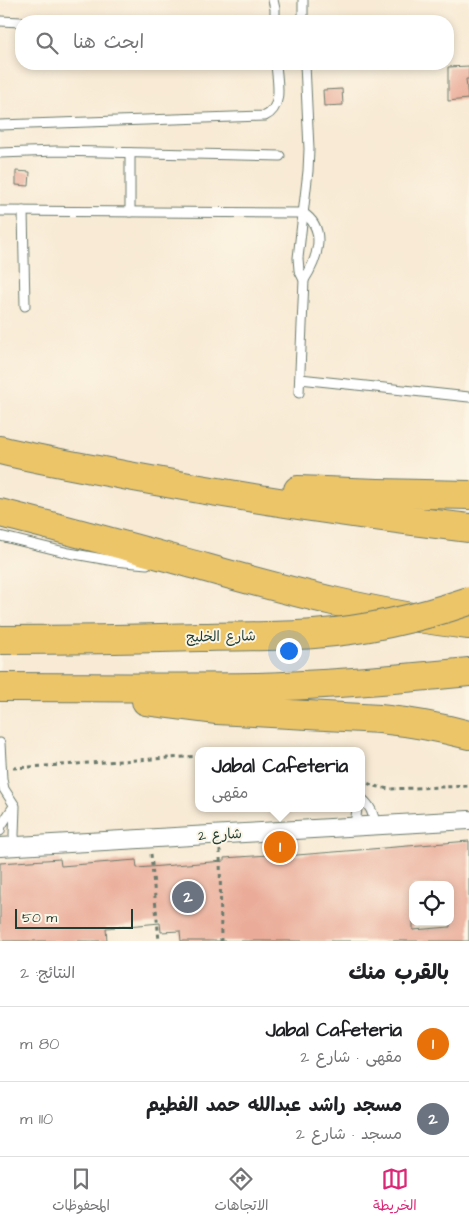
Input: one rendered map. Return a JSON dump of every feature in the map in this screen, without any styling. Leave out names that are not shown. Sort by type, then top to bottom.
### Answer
[{"type":"main road","points":[[0,450],[73,466],[292,505],[469,528]]},
{"type":"main road","points":[[131,476],[198,483],[304,490],[469,494]]},
{"type":"main road","points":[[0,513],[290,591],[401,615],[469,625]]},
{"type":"main road","name":"شارع الخليج","points":[[0,640],[316,634],[392,623],[436,612],[469,601]]},
{"type":"main road","points":[[0,687],[259,687],[363,682],[469,672]]},
{"type":"main road","points":[[79,687],[127,698],[216,710],[403,721],[426,724],[467,737]]},
{"type":"street","name":"شارع 2","points":[[8,846],[469,820]]},
{"type":"lane","points":[[273,0],[275,15]]},
{"type":"lane","points":[[303,0],[303,15]]},
{"type":"lane","points":[[0,21],[15,22]]},
{"type":"lane","points":[[0,126],[265,116],[273,110],[277,102],[276,70]]},
{"type":"lane","points":[[299,393],[304,280],[298,258],[306,192],[308,149],[305,70]]},
{"type":"lane","points":[[0,153],[56,151],[280,156]]},
{"type":"lane","points":[[130,152],[130,212]]},
{"type":"lane","points":[[0,211],[303,213],[315,226],[318,238],[315,259],[304,280]]},
{"type":"lane","points":[[23,212],[25,306]]},
{"type":"lane","points":[[300,379],[469,398]]},
{"type":"lane","points":[[0,536],[69,553],[114,561],[209,569]]},
{"type":"lane","points":[[0,743],[4,789],[15,806],[14,835],[8,846]]},
{"type":"lane","points":[[365,801],[372,810],[375,825]]},
{"type":"lane","points":[[0,831],[15,806]]},
{"type":"lane","points":[[355,826],[357,812]]},
{"type":"path","points":[[1,769],[195,756]]},
{"type":"path","points":[[365,782],[389,789],[469,786]]},
{"type":"path","points":[[220,834],[221,941]]},
{"type":"path","points":[[149,838],[159,941]]},
{"type":"building","points":[[469,66],[469,79],[466,79],[468,99],[448,101],[448,70],[454,70],[454,67]]},
{"type":"building","points":[[342,89],[343,105],[324,106],[323,90]]},
{"type":"building","points":[[16,171],[30,172],[29,186],[16,185]]},
{"type":"building","points":[[469,841],[469,941],[181,941],[180,931],[161,932],[160,923],[106,928],[107,941],[0,941],[0,863],[60,859],[61,866],[136,860],[137,868],[224,861],[224,858],[284,854],[285,856]]},
{"type":"place","name":"Jabal Cafeteria","points":[[280,847]]},
{"type":"place","name":"مسجد راشد عبدالله حمد الفطيم","points":[[188,897]]}]
